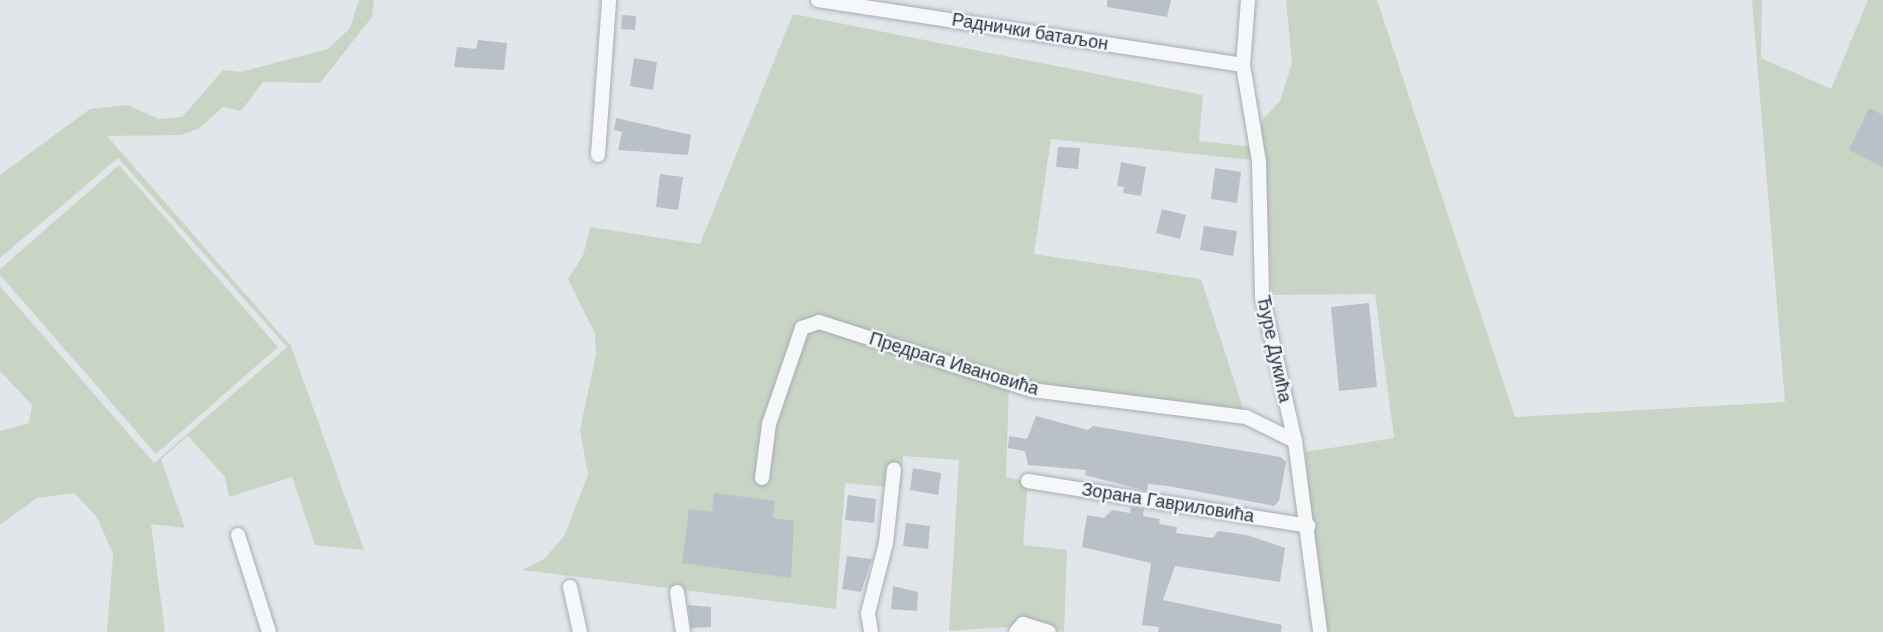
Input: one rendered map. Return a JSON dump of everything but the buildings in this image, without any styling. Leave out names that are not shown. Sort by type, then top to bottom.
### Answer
[{"type":"street","points":[[598,155],[609,0]]},
{"type":"street","name":"Раднички батаљон","points":[[818,0],[1243,65]]},
{"type":"street","name":"Ђуре Дукића","points":[[1248,0],[1243,65],[1259,162],[1262,296],[1295,441],[1308,526],[1320,632]]},
{"type":"street","name":"Предрага Ивановића","points":[[762,478],[769,424],[802,328],[819,322],[1032,390],[1246,417],[1295,441]]},
{"type":"street","points":[[871,632],[868,613],[886,543],[894,469]]},
{"type":"street","name":"Зорана Гавриловића","points":[[1028,481],[1308,526]]},
{"type":"street","points":[[238,535],[269,632]]},
{"type":"street","points":[[570,587],[580,632]]},
{"type":"street","points":[[676,592],[683,632]]},
{"type":"street","points":[[1018,629],[1049,632]]},
{"type":"green space","points":[[359,0],[374,0],[372,17],[320,83],[263,82],[241,111],[223,107],[198,129],[181,135],[107,136],[291,346],[364,550],[315,545],[292,477],[229,497],[225,477],[188,436],[161,459],[185,528],[151,524],[165,632],[107,632],[113,554],[97,517],[74,493],[37,498],[0,525],[0,431],[29,423],[32,405],[0,371],[0,286],[154,463],[287,347],[118,158],[0,258],[0,175],[90,109],[128,105],[159,119],[182,117],[223,70],[241,72],[328,49],[350,28]]},
{"type":"green space","points":[[1286,0],[1377,0],[1515,417],[1785,402],[1752,0],[1762,0],[1761,58],[1831,89],[1868,0],[1883,0],[1883,632],[1320,632],[1305,452],[1394,438],[1375,294],[1272,295],[1261,121],[1280,101],[1292,63]]},
{"type":"green space","points":[[793,14],[1203,95],[1199,141],[1254,147],[1252,160],[1051,139],[1034,254],[1201,279],[1246,417],[1009,386],[1006,477],[1028,481],[1023,545],[1067,550],[1064,632],[1020,626],[949,631],[959,460],[903,456],[901,488],[845,483],[836,609],[522,570],[544,559],[564,536],[588,475],[580,430],[596,354],[595,334],[568,279],[583,256],[590,227],[700,244]]},
{"type":"green space","points":[[119,165],[278,347],[156,454],[0,275],[0,269]]}]
